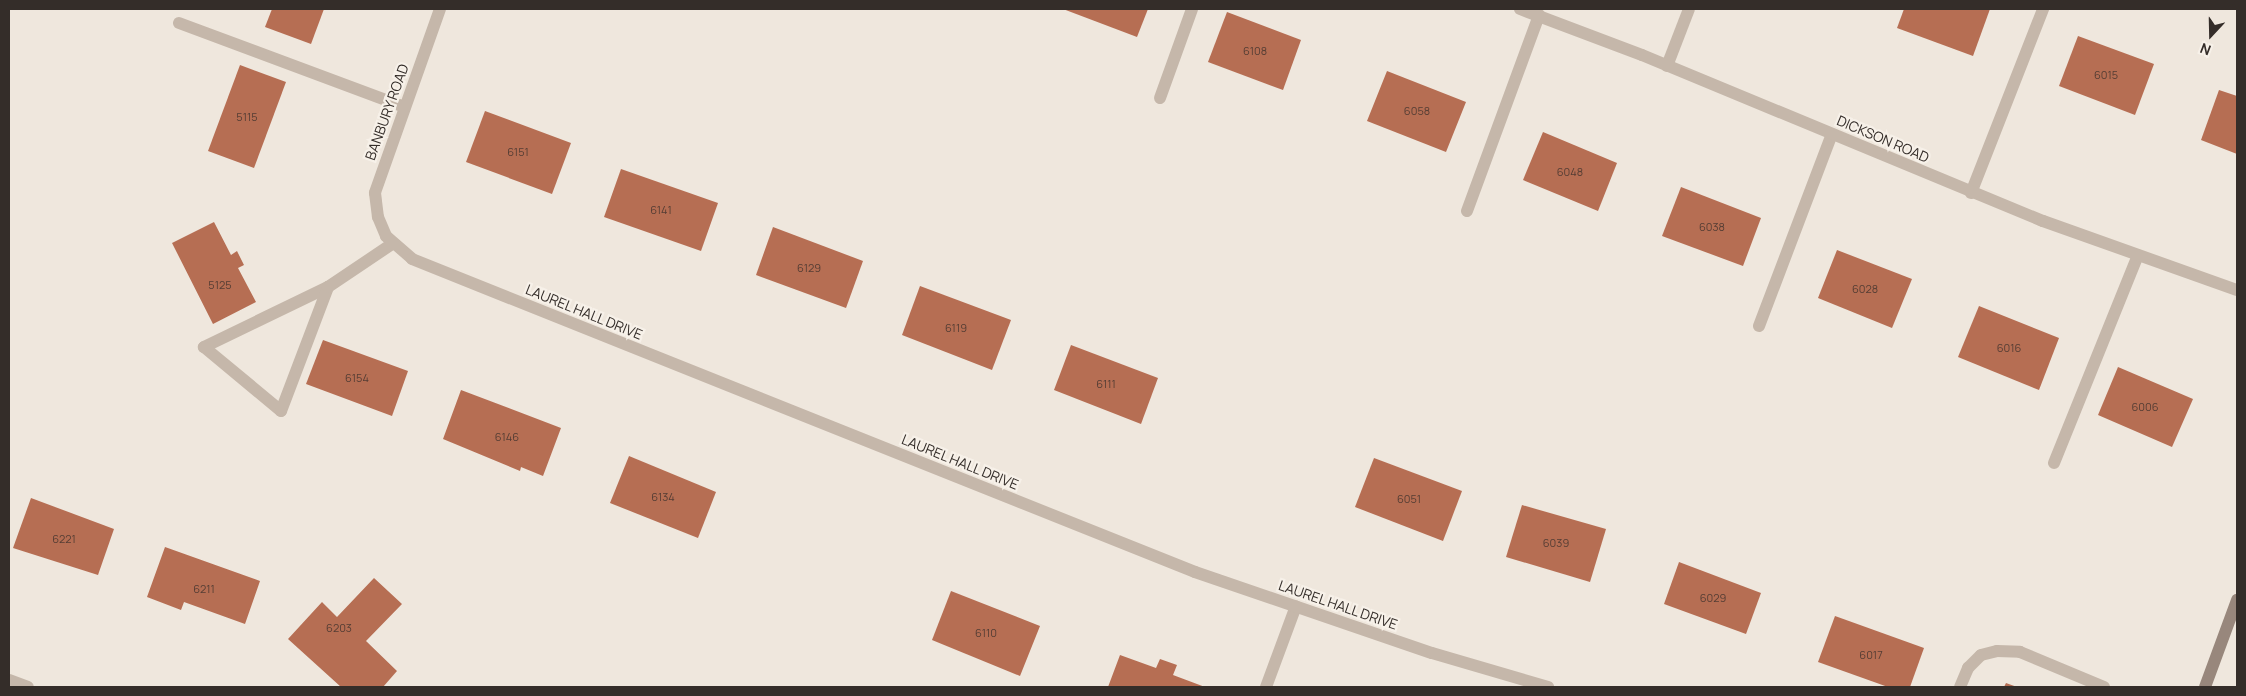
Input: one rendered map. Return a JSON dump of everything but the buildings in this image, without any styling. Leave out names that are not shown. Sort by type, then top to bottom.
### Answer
[{"type":"main road","points":[[2204,687],[2237,600]]},
{"type":"street","name":"BANBURY ROAD","points":[[381,226],[376,188],[440,9]]},
{"type":"street","points":[[1160,98],[1192,9]]},
{"type":"street","name":"DICKSON ROAD","points":[[1520,9],[1667,66],[1971,192],[2237,290]]},
{"type":"street","points":[[1667,66],[1689,9]]},
{"type":"street","points":[[1971,192],[2043,9]]},
{"type":"street","points":[[1467,211],[1539,15]]},
{"type":"street","points":[[179,24],[404,107]]},
{"type":"street","points":[[1759,326],[1832,134]]},
{"type":"street","name":"LAUREL HALL DRIVE","points":[[381,226],[392,244],[417,261],[1195,572],[1432,653],[1548,687]]},
{"type":"street","points":[[328,287],[281,411],[204,347],[328,287],[392,244]]},
{"type":"street","points":[[2054,463],[2138,255]]},
{"type":"street","points":[[1266,687],[1296,606]]},
{"type":"street","points":[[1960,687],[1968,668],[1981,655],[1997,651],[2020,652],[2104,687]]},
{"type":"street","points":[[9,680],[28,687]]}]
